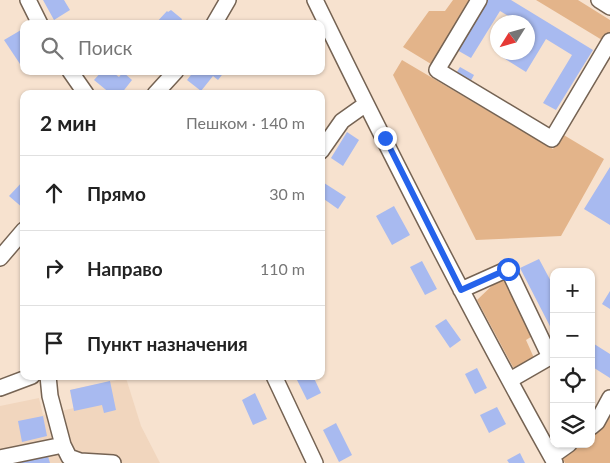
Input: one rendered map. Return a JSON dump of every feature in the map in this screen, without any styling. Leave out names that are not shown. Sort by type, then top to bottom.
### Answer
[{"type":"street","points":[[28,0],[38,20]]},
{"type":"street","points":[[216,20],[228,0]]},
{"type":"street","points":[[315,0],[325,20]]},
{"type":"street","points":[[479,0],[437,70],[552,138],[610,40]]},
{"type":"street","points":[[599,0],[610,7]]},
{"type":"street","points":[[325,20],[461,290],[554,460],[565,448]]},
{"type":"street","points":[[73,75],[83,90]]},
{"type":"street","points":[[159,90],[172,75]]},
{"type":"street","points":[[325,145],[342,121],[366,104]]},
{"type":"street","points":[[0,258],[20,235]]},
{"type":"street","points":[[461,290],[508,269],[550,357],[510,380]]},
{"type":"street","points":[[0,388],[21,380]]},
{"type":"street","points":[[48,380],[50,396],[63,445],[69,456],[80,462],[113,463]]},
{"type":"street","points":[[276,380],[315,463]]},
{"type":"street","points":[[595,424],[610,398]]},
{"type":"street","points":[[0,458],[63,445]]},
{"type":"shaded area","points":[[453,0],[470,0],[431,64],[403,47],[429,11],[445,11]]},
{"type":"shaded area","points":[[536,0],[578,0],[610,20],[610,37],[607,43]]},
{"type":"shaded area","points":[[402,60],[553,149],[562,134],[604,159],[561,236],[476,240],[393,75]]},
{"type":"shaded area","points":[[499,279],[506,279],[534,335],[526,340],[534,358],[517,368],[513,367],[477,300]]},
{"type":"shaded area","points":[[117,380],[127,380],[141,426],[160,463],[0,463],[0,406],[39,398],[43,415],[74,408],[70,390]]},
{"type":"shaded area","points":[[610,417],[610,463],[565,463],[560,455],[567,448],[595,448],[595,427]]},
{"type":"building","points":[[43,0],[64,0],[70,10],[54,20]]},
{"type":"building","points":[[487,0],[511,0],[593,50],[556,110],[543,103],[572,55],[546,39],[535,57],[535,15],[507,15],[500,11],[498,15],[490,15],[490,27],[471,58],[457,50]]},
{"type":"building","points":[[171,10],[182,20],[159,20]]},
{"type":"building","points":[[20,31],[20,64],[4,40]]},
{"type":"building","points":[[507,60],[533,60],[526,72]]},
{"type":"building","points":[[460,67],[474,75],[468,86],[453,78]]},
{"type":"building","points":[[98,75],[116,75],[119,77],[121,75],[126,75],[132,80],[124,90],[106,90],[94,80]]},
{"type":"building","points":[[191,75],[222,75],[218,80],[213,76],[202,90],[187,80]]},
{"type":"building","points":[[347,132],[359,140],[343,166],[331,158]]},
{"type":"building","points":[[610,167],[610,225],[584,209]]},
{"type":"building","points":[[20,184],[20,206],[9,196]]},
{"type":"building","points":[[325,184],[346,197],[338,209],[325,200]]},
{"type":"building","points":[[394,206],[410,235],[392,245],[376,216]]},
{"type":"building","points":[[539,259],[550,280],[550,326],[520,268]]},
{"type":"building","points":[[422,261],[437,289],[425,295],[410,267]]},
{"type":"building","points":[[610,291],[610,309],[602,304]]},
{"type":"building","points":[[446,319],[461,340],[450,348],[435,326]]},
{"type":"building","points":[[595,345],[610,354],[610,378],[595,369]]},
{"type":"building","points":[[477,368],[487,388],[475,394],[465,374]]},
{"type":"building","points":[[297,380],[315,380],[321,393],[307,400]]},
{"type":"building","points":[[110,381],[116,410],[104,413],[102,405],[74,411],[70,390]]},
{"type":"building","points":[[255,393],[267,419],[253,425],[242,400]]},
{"type":"building","points":[[497,407],[506,424],[489,433],[480,415]]},
{"type":"building","points":[[43,416],[47,436],[22,442],[18,421]]},
{"type":"building","points":[[336,423],[352,455],[339,462],[323,430]]},
{"type":"building","points":[[47,453],[50,463],[15,463],[14,460]]},
{"type":"building","points":[[520,453],[525,463],[509,463],[507,460]]},
{"type":"route","points":[[385,138],[461,290],[508,269]]}]
